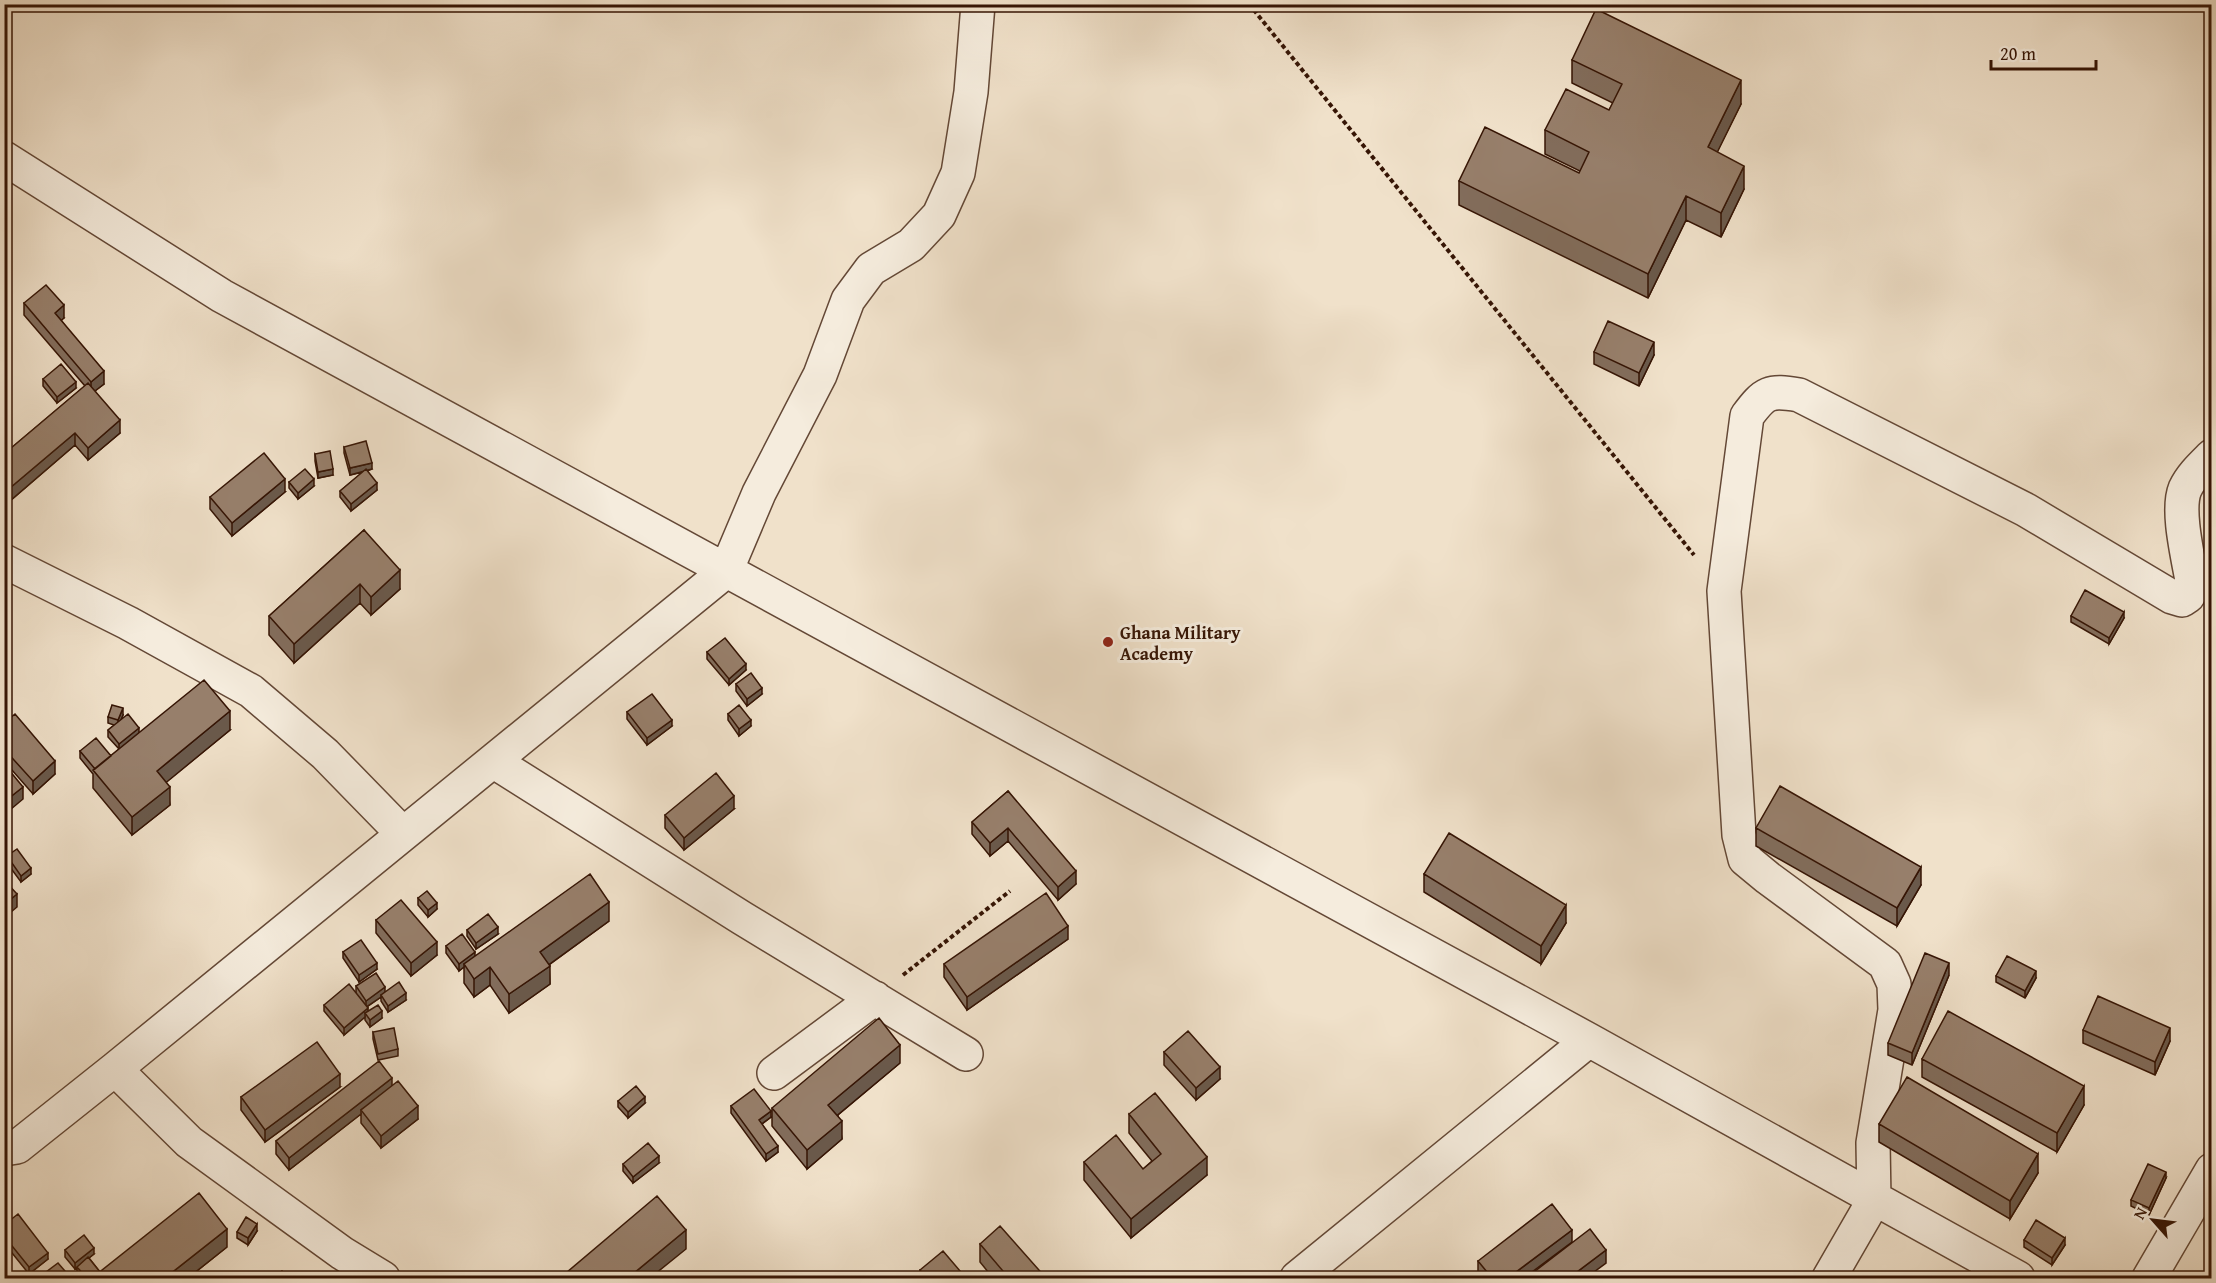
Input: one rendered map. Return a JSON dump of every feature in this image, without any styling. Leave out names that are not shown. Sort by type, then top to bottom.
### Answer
[{"type":"street","points":[[4,1149],[17,1147],[115,1069],[726,571],[759,493],[820,375],[848,300],[871,269],[911,245],[939,215],[958,173],[971,92],[978,4]]},
{"type":"street","points":[[4,158],[222,296],[1589,1040],[2018,1278]]},
{"type":"street","points":[[1829,1278],[1874,1200],[1873,1143],[1895,1010],[1894,984],[1885,964],[1745,859],[1739,835],[1724,591],[1747,416],[1760,400],[1776,392],[1799,395],[2026,510],[2172,597],[2182,600],[2188,596],[2193,586],[2181,507],[2186,489],[2195,473],[2211,456]]},
{"type":"street","points":[[4,561],[128,623],[251,691],[325,754],[403,834]]},
{"type":"street","points":[[493,761],[742,918],[966,1054]]},
{"type":"street","points":[[774,1074],[874,998]]},
{"type":"street","points":[[1297,1278],[1589,1040]]},
{"type":"street","points":[[115,1069],[189,1142],[342,1253],[383,1278]]},
{"type":"street","points":[[2149,1278],[2210,1174]]},
{"type":"path","points":[[1249,4],[1724,591]]},
{"type":"path","points":[[874,998],[1010,891]]},
{"type":"building","points":[[1596,9],[1741,80],[1708,147],[1744,166],[1721,213],[1686,196],[1648,274],[1459,181],[1485,127],[1579,173],[1589,152],[1545,130],[1566,89],[1609,110],[1622,84],[1572,60]]},
{"type":"building","points":[[46,285],[64,305],[55,313],[104,371],[91,382],[24,303]]},
{"type":"building","points":[[1608,321],[1654,342],[1639,373],[1594,352]]},
{"type":"building","points":[[61,364],[76,382],[57,397],[43,379]]},
{"type":"building","points":[[88,383],[120,420],[88,448],[75,433],[4,493],[4,454]]},
{"type":"building","points":[[366,441],[372,463],[350,468],[344,447]]},
{"type":"building","points":[[330,451],[333,469],[318,472],[315,454]]},
{"type":"building","points":[[264,453],[285,479],[232,523],[210,497]]},
{"type":"building","points":[[305,469],[314,479],[298,493],[289,482]]},
{"type":"building","points":[[366,469],[377,483],[351,504],[340,491]]},
{"type":"building","points":[[364,530],[400,570],[371,597],[360,584],[294,644],[269,616]]},
{"type":"building","points":[[2085,590],[2124,612],[2109,638],[2071,616]]},
{"type":"building","points":[[725,638],[746,664],[729,679],[707,652]]},
{"type":"building","points":[[751,673],[762,688],[747,699],[736,684]]},
{"type":"building","points":[[204,680],[230,711],[157,771],[170,787],[132,817],[93,770]]},
{"type":"building","points":[[652,694],[672,720],[647,738],[627,712]]},
{"type":"building","points":[[112,705],[123,708],[118,720],[108,717]]},
{"type":"building","points":[[739,705],[751,720],[739,729],[728,714]]},
{"type":"building","points":[[15,714],[55,761],[33,781],[4,749],[4,723]]},
{"type":"building","points":[[128,714],[139,728],[119,744],[108,730]]},
{"type":"building","points":[[96,738],[111,756],[95,769],[80,751]]},
{"type":"building","points":[[4,764],[23,787],[4,802]]},
{"type":"building","points":[[716,773],[734,796],[684,838],[665,815]]},
{"type":"building","points":[[1780,786],[1921,867],[1897,908],[1756,828]]},
{"type":"building","points":[[1008,791],[1076,871],[1058,887],[1008,828],[990,843],[972,822]]},
{"type":"building","points":[[1449,833],[1566,905],[1541,946],[1424,874]]},
{"type":"building","points":[[17,849],[31,868],[21,876],[7,856]]},
{"type":"building","points":[[590,874],[609,902],[540,952],[550,966],[509,994],[490,967],[474,979],[464,964]]},
{"type":"building","points":[[4,880],[17,894],[4,905]]},
{"type":"building","points":[[427,891],[437,903],[428,910],[418,898]]},
{"type":"building","points":[[1046,893],[1068,926],[967,997],[944,964]]},
{"type":"building","points":[[401,900],[437,942],[411,963],[376,920]]},
{"type":"building","points":[[488,914],[498,927],[476,943],[467,930]]},
{"type":"building","points":[[462,934],[475,952],[459,964],[446,946]]},
{"type":"building","points":[[361,940],[377,963],[359,975],[343,952]]},
{"type":"building","points":[[1925,953],[1949,963],[1912,1053],[1888,1043]]},
{"type":"building","points":[[2007,956],[2036,971],[2025,991],[1996,976]]},
{"type":"building","points":[[376,973],[385,987],[366,1001],[356,986]]},
{"type":"building","points":[[399,982],[406,993],[388,1006],[381,995]]},
{"type":"building","points":[[349,984],[368,1008],[344,1028],[324,1005]]},
{"type":"building","points":[[2098,996],[2170,1028],[2155,1062],[2083,1030]]},
{"type":"building","points":[[378,1005],[382,1011],[370,1020],[365,1013]]},
{"type":"building","points":[[1948,1011],[2084,1086],[2057,1133],[1922,1059]]},
{"type":"building","points":[[879,1018],[900,1045],[828,1105],[842,1121],[807,1150],[772,1108]]},
{"type":"building","points":[[394,1028],[398,1049],[378,1054],[373,1032]]},
{"type":"building","points":[[1188,1031],[1220,1067],[1196,1088],[1164,1052]]},
{"type":"building","points":[[317,1042],[340,1074],[265,1130],[241,1097]]},
{"type":"building","points":[[379,1061],[392,1078],[289,1158],[276,1141]]},
{"type":"building","points":[[1907,1077],[2038,1154],[2010,1201],[1879,1124]]},
{"type":"building","points":[[398,1081],[418,1106],[381,1136],[361,1110]]},
{"type":"building","points":[[636,1086],[645,1097],[628,1112],[618,1101]]},
{"type":"building","points":[[754,1089],[771,1111],[759,1120],[778,1146],[766,1154],[731,1106]]},
{"type":"building","points":[[1155,1093],[1207,1157],[1131,1219],[1084,1162],[1116,1135],[1143,1169],[1161,1154],[1129,1114]]},
{"type":"building","points":[[648,1143],[659,1156],[633,1177],[623,1164]]},
{"type":"building","points":[[2148,1164],[2166,1172],[2149,1208],[2131,1200]]},
{"type":"building","points":[[199,1193],[227,1229],[165,1278],[92,1278]]},
{"type":"building","points":[[657,1196],[686,1230],[628,1278],[560,1278]]},
{"type":"building","points":[[1552,1204],[1572,1230],[1508,1278],[1492,1278],[1478,1261]]},
{"type":"building","points":[[18,1214],[48,1253],[29,1267],[4,1236],[4,1225]]},
{"type":"building","points":[[246,1217],[257,1224],[248,1238],[237,1232]]},
{"type":"building","points":[[2036,1220],[2065,1238],[2052,1258],[2024,1240]]},
{"type":"building","points":[[1000,1226],[1046,1278],[993,1278],[1003,1271],[980,1244]]},
{"type":"building","points":[[1590,1229],[1606,1250],[1569,1278],[1526,1278]]},
{"type":"building","points":[[84,1235],[94,1248],[75,1263],[65,1250]]},
{"type":"building","points":[[943,1251],[966,1278],[927,1278],[920,1270]]},
{"type":"building","points":[[88,1257],[100,1272],[92,1278],[87,1278],[77,1267]]},
{"type":"building","points":[[58,1263],[71,1278],[38,1278]]},
{"type":"building","points":[[282,1271],[291,1278],[275,1278]]},
{"type":"place","name":"Ghana Military Academy","points":[[1108,642]]}]
